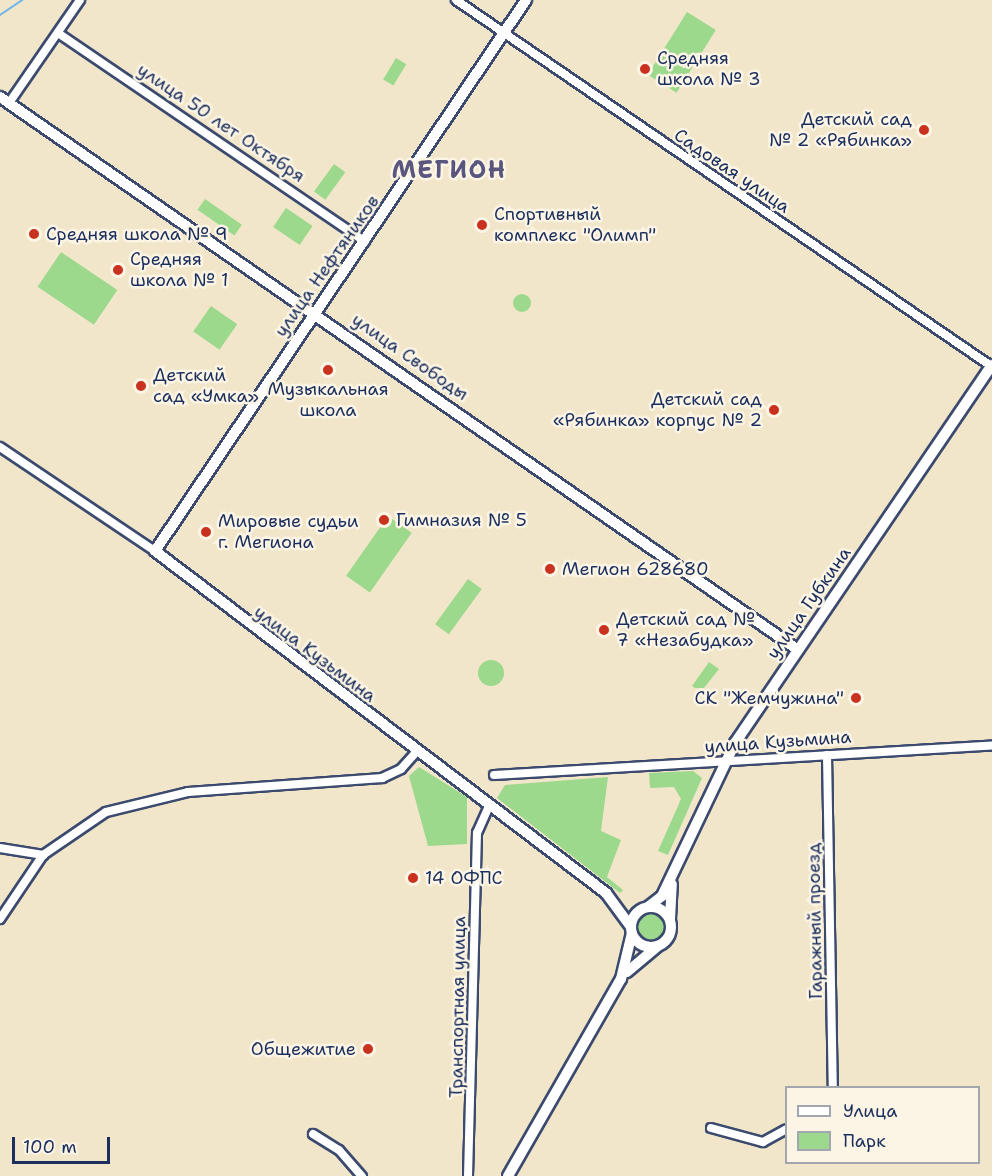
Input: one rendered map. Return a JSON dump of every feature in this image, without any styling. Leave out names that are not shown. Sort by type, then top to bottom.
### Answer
[{"type":"main road","name":"улица Нефтяников","points":[[155,551],[526,0]]},
{"type":"main road","name":"улица Свободы","points":[[5,100],[316,312],[798,649]]},
{"type":"main road","name":"улица Губкина","points":[[675,872],[724,762],[798,649],[992,366]]},
{"type":"main road","name":"улица Кузьмина","points":[[155,551],[606,894]]},
{"type":"main road","points":[[508,1176],[621,978],[631,930],[646,908],[662,896],[675,872]]},
{"type":"main road","points":[[621,978],[662,944],[670,922],[675,872]]},
{"type":"main road","points":[[606,894],[646,908],[662,910],[670,922]]},
{"type":"main road","points":[[606,894],[631,930],[646,946],[662,944]]},
{"type":"street","points":[[5,100],[58,33],[80,0]]},
{"type":"street","name":"Садовая улица","points":[[456,0],[992,366]]},
{"type":"street","name":"улица 50 лет Октября","points":[[58,33],[365,242]]},
{"type":"street","name":"улица Кузьмина","points":[[0,447],[155,551]]},
{"type":"street","name":"улица Кузьмина","points":[[494,775],[992,745]]},
{"type":"street","points":[[0,919],[43,855],[90,819],[126,805],[200,791],[382,778],[401,769],[417,751]]},
{"type":"street","name":"Гаражный проезд","points":[[827,755],[833,1086]]},
{"type":"street","name":"Транспортная улица","points":[[468,1176],[474,1126],[477,834],[489,806]]},
{"type":"street","points":[[0,848],[43,855]]},
{"type":"street","points":[[711,1128],[763,1142],[785,1130]]},
{"type":"street","points":[[313,1134],[339,1150],[363,1176]]},
{"type":"green space","points":[[687,12],[716,30],[677,93],[648,75]]},
{"type":"green space","points":[[396,58],[406,64],[393,86],[383,79]]},
{"type":"green space","points":[[334,164],[345,172],[325,200],[314,192]]},
{"type":"green space","points":[[205,199],[242,225],[234,235],[198,210]]},
{"type":"green space","points":[[286,208],[313,226],[300,245],[273,227]]},
{"type":"green space","points":[[61,252],[117,290],[94,325],[38,287]]},
{"type":"green space","points":[[518,294],[526,294],[531,299],[529,310],[518,312],[513,307],[513,299]]},
{"type":"green space","points":[[211,306],[237,324],[219,350],[193,331]]},
{"type":"green space","points":[[388,516],[412,533],[370,592],[346,576]]},
{"type":"green space","points":[[468,579],[482,589],[449,634],[435,624]]},
{"type":"green space","points":[[491,660],[500,664],[504,673],[500,682],[491,686],[482,682],[478,673],[482,664]]},
{"type":"green space","points":[[709,662],[719,669],[704,688],[695,688],[692,686]]},
{"type":"green space","points":[[419,767],[467,797],[467,844],[428,846],[409,776]]},
{"type":"green space","points":[[693,771],[702,778],[668,855],[658,851],[681,799],[674,787],[650,788],[649,773]]},
{"type":"green space","points":[[608,777],[601,831],[621,840],[607,877],[623,890],[620,893],[497,798],[505,785]]},
{"type":"green space","points":[[651,913],[661,917],[665,927],[661,937],[651,941],[641,937],[637,927],[641,917]]},
{"type":"waterway","points":[[0,15],[22,0]]},
{"type":"place","name":"Средняя школа № 3","points":[[645,69]]},
{"type":"place","name":"Детский сад № 2 «Рябинка»","points":[[924,130]]},
{"type":"place","name":"Спортивный комплекс \"Олимп\"","points":[[482,225]]},
{"type":"place","name":"Средняя школа № 9","points":[[34,234]]},
{"type":"place","name":"Средняя школа № 1","points":[[118,270]]},
{"type":"place","name":"Музыкальная школа","points":[[328,370]]},
{"type":"place","name":"Детский сад «Умка»","points":[[141,386]]},
{"type":"place","name":"Детский сад «Рябинка» корпус № 2","points":[[774,410]]},
{"type":"place","name":"Гимназия № 5","points":[[384,520]]},
{"type":"place","name":"Мировые судьи г. Мегиона","points":[[206,532]]},
{"type":"place","name":"Мегион 628680","points":[[550,569]]},
{"type":"place","name":"Детский сад № 7 «Незабудка»","points":[[604,630]]},
{"type":"place","name":"СК \"Жемчужина\"","points":[[856,698]]},
{"type":"place","name":"14 ОФПС","points":[[413,878]]},
{"type":"place","name":"Общежитие","points":[[368,1049]]},
{"type":"district","name":"МЕГИОН","points":[[449,171]]}]
